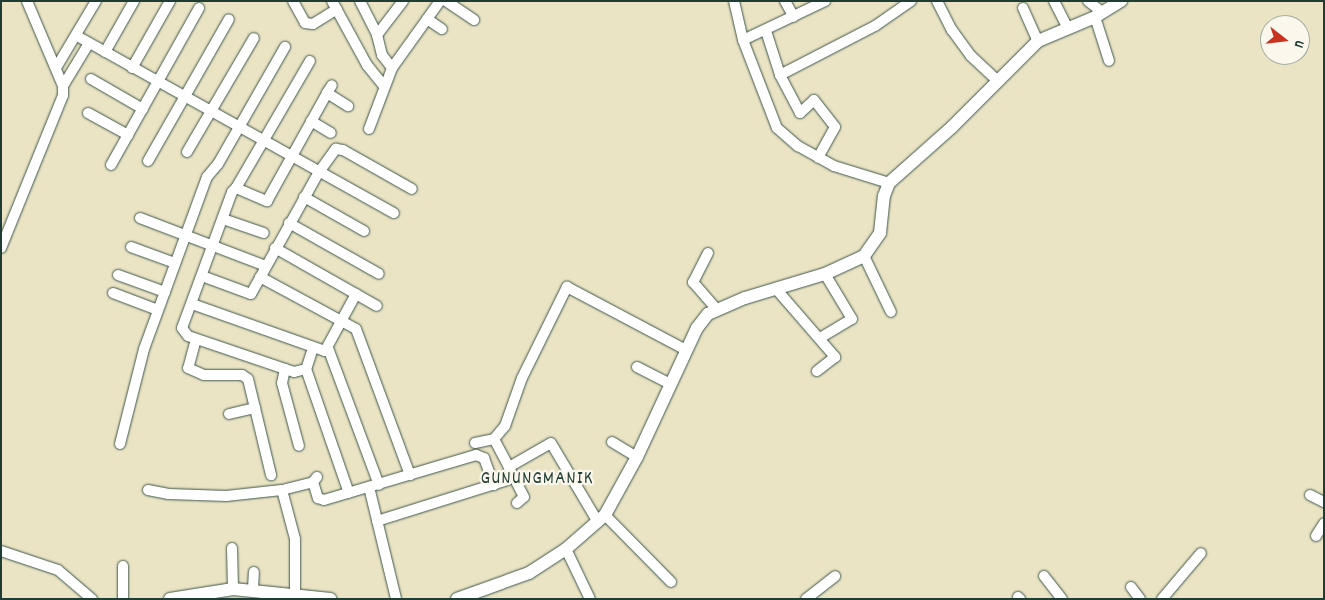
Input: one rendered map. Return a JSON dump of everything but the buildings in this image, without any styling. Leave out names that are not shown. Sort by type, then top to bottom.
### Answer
[{"type":"street","points":[[27,1],[63,86]]},
{"type":"street","points":[[56,68],[77,36],[96,1]]},
{"type":"street","points":[[105,52],[134,1]]},
{"type":"street","points":[[132,68],[170,1]]},
{"type":"street","points":[[293,1],[305,23],[313,24],[334,5],[367,65],[384,86]]},
{"type":"street","points":[[360,1],[377,35],[382,55],[392,68]]},
{"type":"street","points":[[377,35],[404,1]]},
{"type":"street","points":[[369,129],[377,114],[384,86],[392,68],[440,1]]},
{"type":"street","points":[[446,1],[474,20]]},
{"type":"street","points":[[734,1],[743,40],[777,128],[798,146],[834,166],[889,183]]},
{"type":"street","points":[[785,1],[794,17]]},
{"type":"street","points":[[743,40],[766,31],[826,1]]},
{"type":"street","points":[[780,75],[875,26],[911,1]]},
{"type":"street","points":[[937,1],[952,30],[971,56],[998,82]]},
{"type":"street","points":[[1054,1],[1068,28]]},
{"type":"street","points":[[1088,1],[1099,15],[1109,62]]},
{"type":"street","points":[[462,598],[530,573],[566,549],[602,518],[637,457],[701,321],[716,308],[824,274],[864,256],[880,233],[884,196],[889,183],[952,128],[1038,41],[1099,15],[1121,1]]},
{"type":"street","points":[[112,165],[199,8]]},
{"type":"street","points":[[1023,8],[1038,41]]},
{"type":"street","points":[[148,161],[229,19]]},
{"type":"street","points":[[427,19],[442,29]]},
{"type":"street","points":[[766,31],[780,75],[800,113],[814,100],[835,127],[818,158]]},
{"type":"street","points":[[77,36],[158,83],[394,213]]},
{"type":"street","points":[[186,152],[254,38]]},
{"type":"street","points":[[1,248],[61,107],[63,86],[89,43]]},
{"type":"street","points":[[120,444],[144,349],[207,177],[239,128],[285,47]]},
{"type":"street","points":[[306,369],[299,372],[285,369],[196,339],[185,334],[182,328],[236,188],[310,61]]},
{"type":"street","points":[[91,79],[144,108]]},
{"type":"street","points":[[236,188],[272,203],[291,157],[329,89],[348,106]]},
{"type":"street","points":[[88,113],[128,135]]},
{"type":"street","points":[[311,122],[331,133]]},
{"type":"street","points":[[202,276],[251,294],[275,248],[331,152],[343,150],[412,189]]},
{"type":"street","points":[[304,197],[364,231]]},
{"type":"street","points":[[140,218],[266,266]]},
{"type":"street","points":[[223,219],[264,233]]},
{"type":"street","points":[[289,224],[379,274]]},
{"type":"street","points":[[131,247],[175,263]]},
{"type":"street","points":[[275,248],[377,306]]},
{"type":"street","points":[[708,253],[693,282],[716,308]]},
{"type":"street","points":[[864,256],[891,312]]},
{"type":"street","points":[[820,338],[852,320],[824,274]]},
{"type":"street","points":[[118,275],[165,292]]},
{"type":"street","points":[[260,277],[342,321],[360,334],[410,475]]},
{"type":"street","points":[[475,443],[494,439],[509,420],[522,378],[567,287],[686,350]]},
{"type":"street","points":[[776,290],[820,338],[835,359],[817,371]]},
{"type":"street","points":[[113,293],[158,310]]},
{"type":"street","points":[[192,304],[325,351],[356,294]]},
{"type":"street","points":[[196,339],[188,368],[217,377],[246,376],[256,408],[271,475]]},
{"type":"street","points":[[313,348],[306,369],[349,493]]},
{"type":"street","points":[[328,348],[374,486],[377,521],[396,599]]},
{"type":"street","points":[[637,367],[671,384]]},
{"type":"street","points":[[285,369],[282,383],[299,446]]},
{"type":"street","points":[[229,414],[256,408]]},
{"type":"street","points":[[494,439],[524,497],[517,502]]},
{"type":"street","points":[[509,467],[551,442],[602,518],[671,582]]},
{"type":"street","points":[[612,442],[637,457]]},
{"type":"street","points":[[148,490],[169,494],[226,496],[282,490],[315,479],[320,500],[374,486],[476,455],[484,458],[494,485]]},
{"type":"street","points":[[377,521],[508,480]]},
{"type":"street","points":[[282,490],[295,539],[296,596]]},
{"type":"street","points":[[1310,495],[1324,502]]},
{"type":"street","points":[[1316,536],[1324,522]]},
{"type":"street","points":[[232,548],[233,589]]},
{"type":"street","points":[[566,549],[590,599]]},
{"type":"street","points":[[1,551],[58,570],[92,599]]},
{"type":"street","points":[[1162,599],[1201,553]]},
{"type":"street","points":[[123,566],[123,599]]},
{"type":"street","points":[[253,589],[254,572]]},
{"type":"street","points":[[806,599],[835,576]]},
{"type":"street","points":[[1044,576],[1062,599]]},
{"type":"street","points":[[1131,587],[1140,599]]},
{"type":"street","points":[[170,599],[233,589],[253,589],[279,596],[330,599]]},
{"type":"district","name":"GUNUNGMANIK","points":[[537,480]]}]
